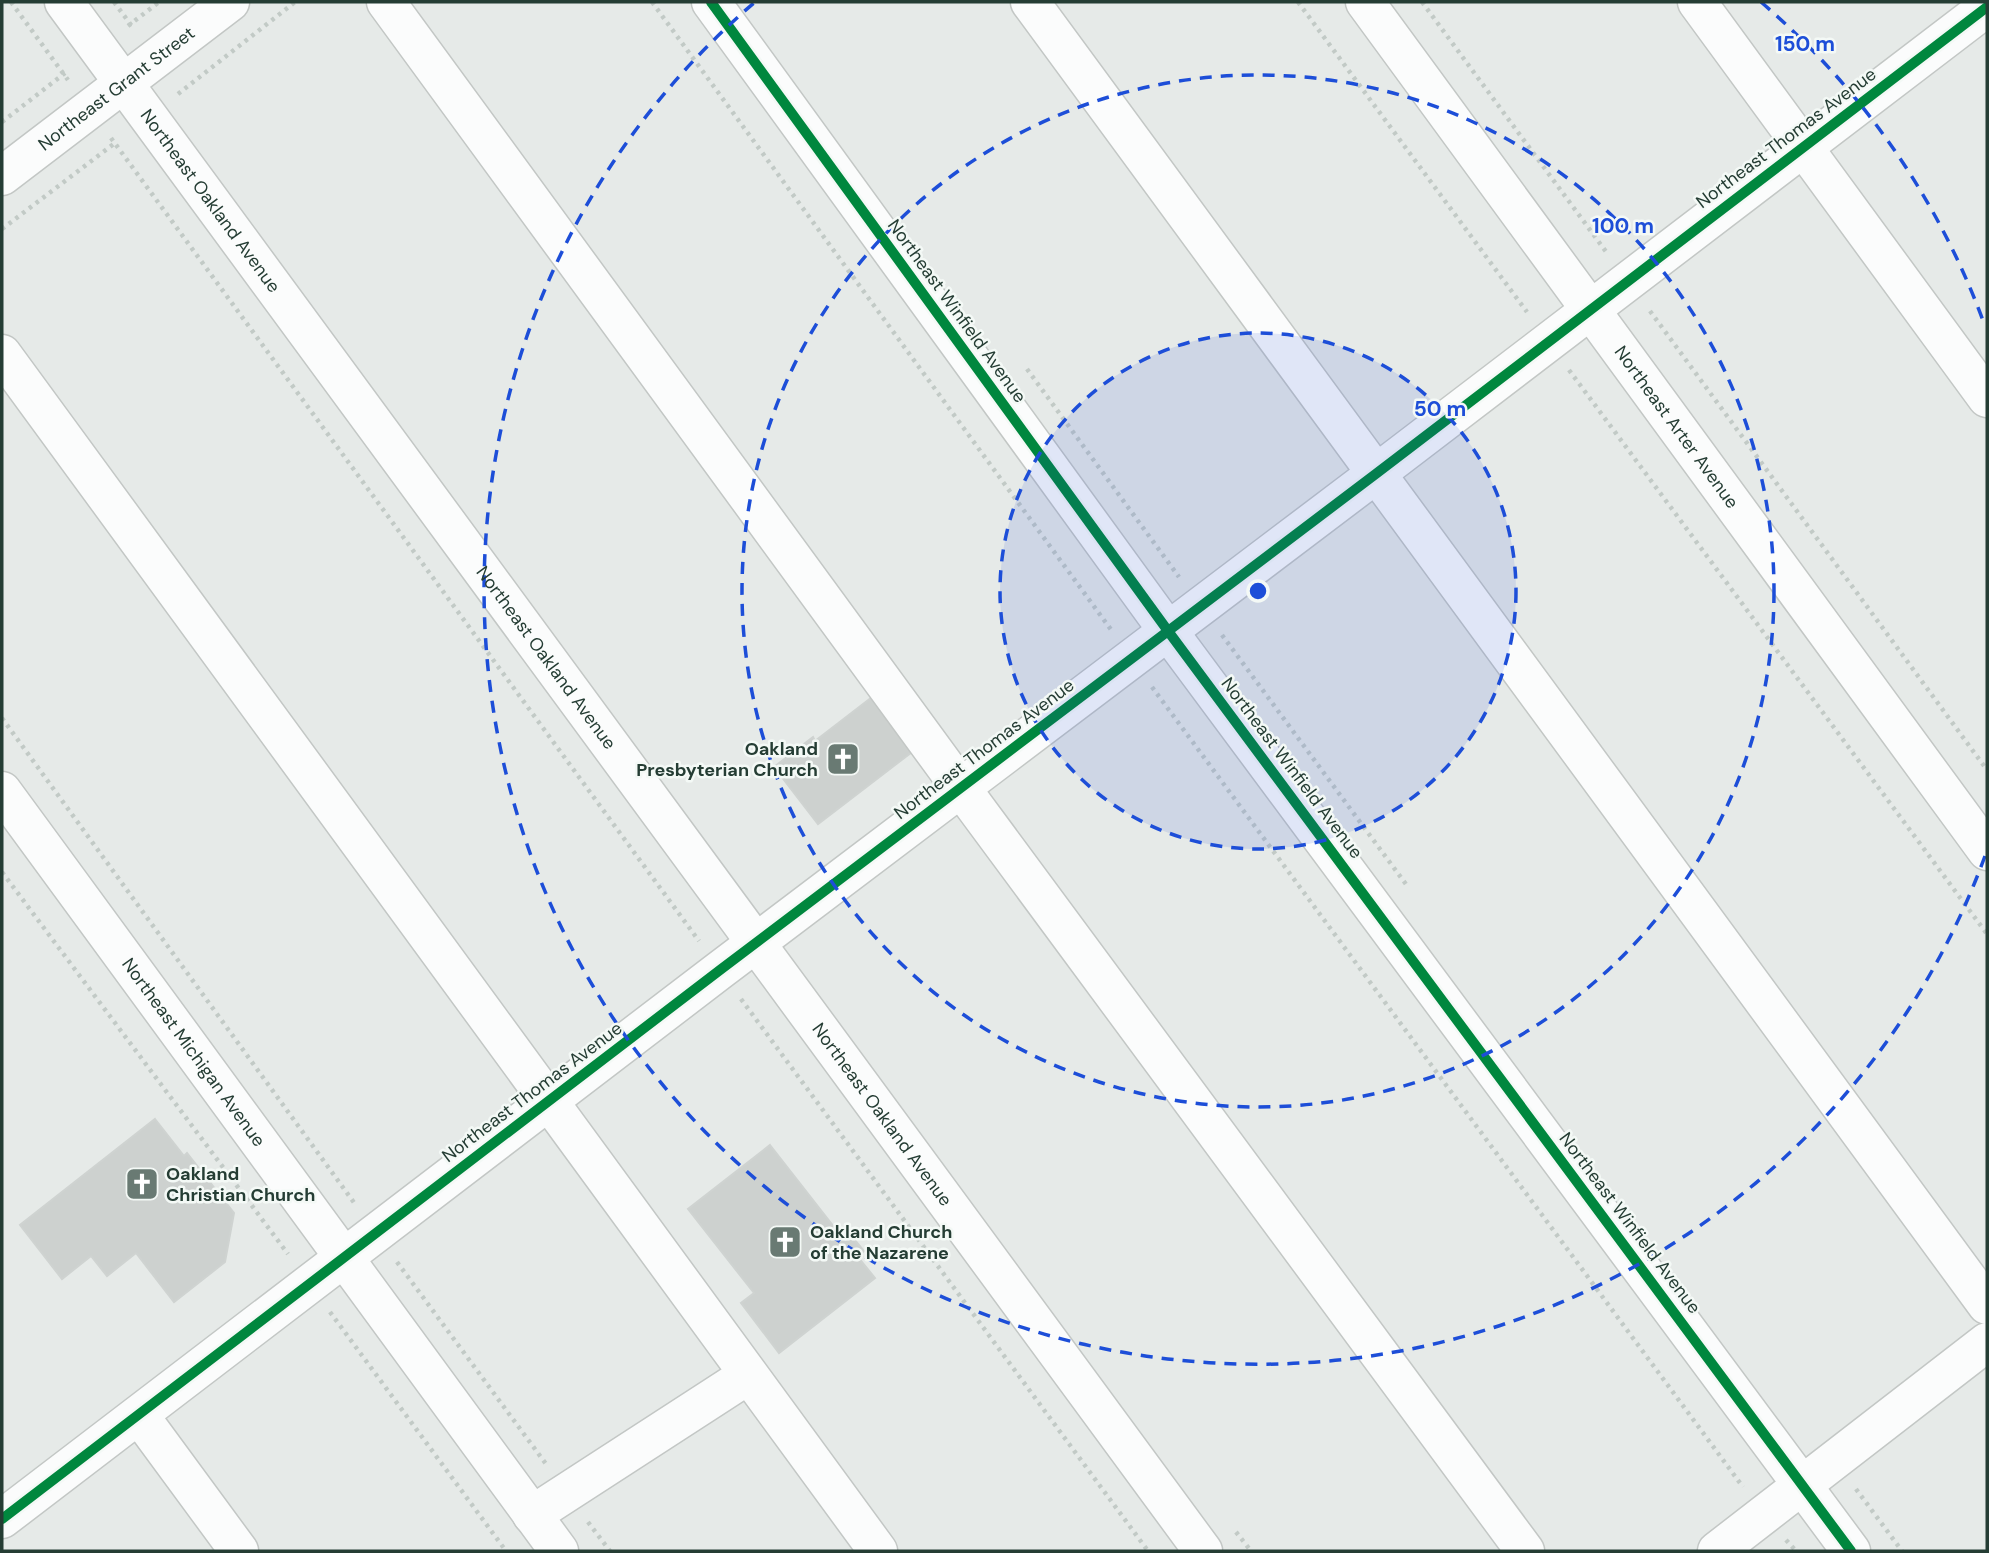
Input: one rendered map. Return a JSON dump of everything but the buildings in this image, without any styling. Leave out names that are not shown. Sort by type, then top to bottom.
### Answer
[{"type":"street","name":"Northeast Oakland Avenue","points":[[64,2],[1203,1551]]},
{"type":"street","name":"Northeast Grant Street","points":[[2,176],[230,2]]},
{"type":"street","points":[[386,2],[961,789],[1525,1551]]},
{"type":"street","name":"Northeast Winfield Avenue","points":[[711,2],[1168,631],[1851,1551]]},
{"type":"street","points":[[1030,2],[1987,1305]]},
{"type":"street","name":"Northeast Arter Avenue","points":[[1365,2],[1987,851]]},
{"type":"street","points":[[1697,2],[1987,398]]},
{"type":"street","name":"Northeast Thomas Avenue","points":[[2,1519],[755,943],[1987,8]]},
{"type":"street","points":[[2,354],[878,1551]]},
{"type":"street","name":"Northeast Michigan Avenue","points":[[2,790],[559,1551]]},
{"type":"street","points":[[1717,1551],[1987,1342]]},
{"type":"street","points":[[532,1515],[748,1375]]},
{"type":"street","points":[[139,1415],[239,1551]]},
{"type":"path","points":[[11,2],[1148,1551]]},
{"type":"path","points":[[652,2],[1763,1516],[1796,1551]]},
{"type":"path","points":[[1298,2],[1987,934]]},
{"type":"path","points":[[1422,2],[1987,770]]},
{"type":"path","points":[[1026,368],[1411,891]]},
{"type":"path","points":[[2,718],[610,1551]]},
{"type":"path","points":[[2,872],[506,1551]]},
{"type":"path","points":[[1835,1460],[1902,1551]]},
{"type":"cycle path","points":[[711,2],[1168,631],[1851,1551]]},
{"type":"cycle path","points":[[2,1519],[1987,7]]},
{"type":"place","name":"Oakland Presbyterian Church","points":[[843,759]]},
{"type":"place","name":"Oakland Christian Church","points":[[142,1184]]},
{"type":"place","name":"Oakland Church of the Nazarene","points":[[785,1242]]}]
